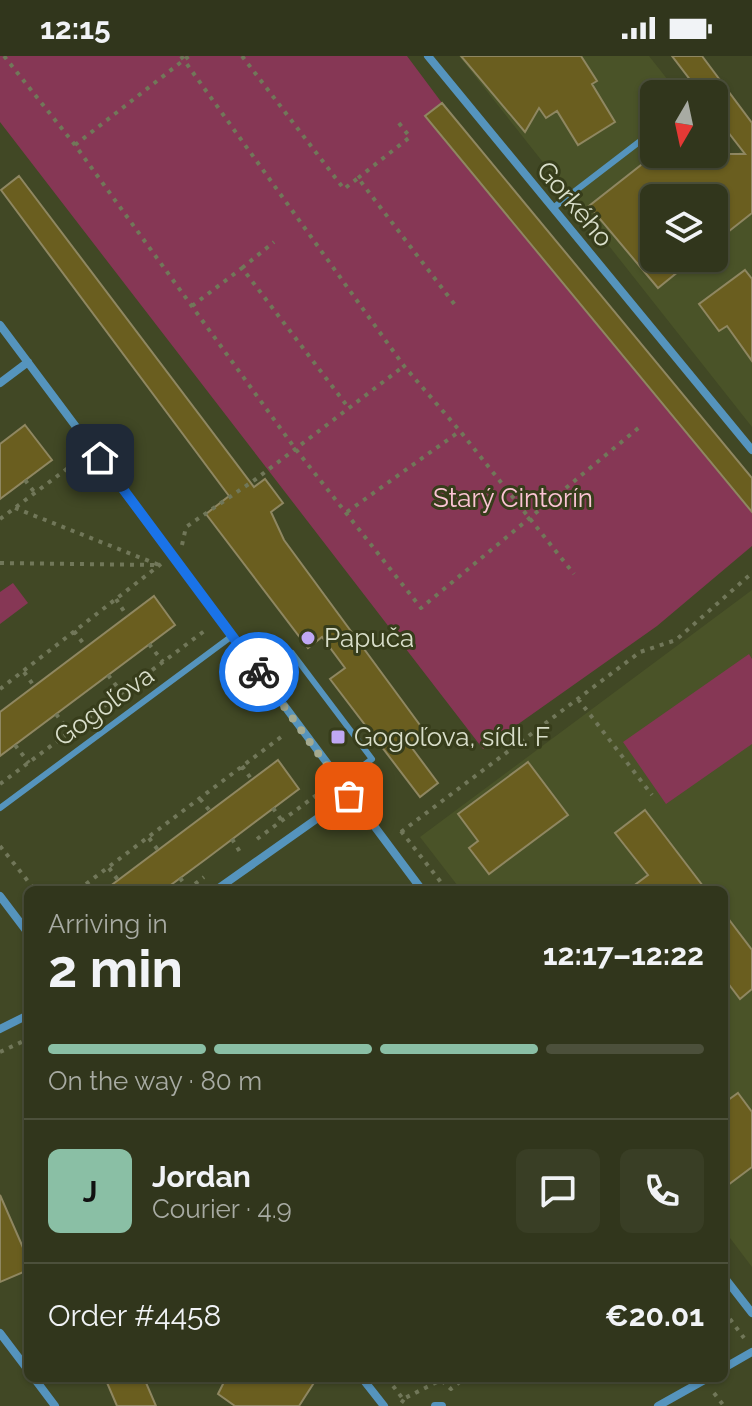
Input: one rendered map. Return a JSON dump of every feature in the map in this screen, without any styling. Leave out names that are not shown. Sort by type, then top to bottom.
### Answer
[{"type":"street","name":"Gorkého","points":[[428,56],[752,450]]},
{"type":"street","points":[[0,325],[419,886]]},
{"type":"street","points":[[0,383],[28,362]]},
{"type":"street","points":[[222,886],[349,796]]},
{"type":"street","points":[[0,896],[24,928]]},
{"type":"street","points":[[0,1029],[24,1017]]},
{"type":"street","points":[[728,1282],[752,1313]]},
{"type":"street","points":[[0,1333],[24,1365]]},
{"type":"street","points":[[728,1365],[752,1350]]},
{"type":"street","points":[[37,1382],[55,1406]]},
{"type":"street","points":[[365,1382],[384,1406]]},
{"type":"street","points":[[658,1406],[701,1382]]},
{"type":"street","points":[[435,1406],[442,1406]]},
{"type":"lane","points":[[553,208],[639,142]]},
{"type":"lane","name":"Gogoľova","points":[[0,808],[232,636]]},
{"type":"lane","points":[[261,675],[292,653],[372,759],[340,783]]},
{"type":"path","points":[[4,56],[75,145],[294,447],[421,608],[528,516],[642,425]]},
{"type":"path","points":[[242,56],[344,189],[410,137],[398,122]]},
{"type":"path","points":[[75,145],[184,57],[404,366],[574,574]]},
{"type":"path","points":[[358,178],[455,305]]},
{"type":"path","points":[[192,306],[274,242]]},
{"type":"path","points":[[242,268],[348,407]]},
{"type":"path","points":[[0,689],[172,555],[181,546],[186,527],[256,479],[404,366]]},
{"type":"path","points":[[347,512],[460,431]]},
{"type":"path","points":[[0,519],[80,459]]},
{"type":"path","points":[[25,480],[35,493]]},
{"type":"path","points":[[15,508],[159,565]]},
{"type":"path","points":[[0,563],[159,565]]},
{"type":"path","points":[[401,832],[640,652],[676,640],[752,573]]},
{"type":"path","points":[[116,599],[127,616]]},
{"type":"path","points":[[0,784],[207,629]]},
{"type":"path","points":[[74,631],[86,647]]},
{"type":"path","points":[[149,644],[163,662]]},
{"type":"path","points":[[23,671],[34,686]]},
{"type":"path","points":[[108,675],[122,693]]},
{"type":"path","points":[[578,699],[652,795]]},
{"type":"path","points":[[56,714],[70,732]]},
{"type":"path","points":[[84,886],[285,734]]},
{"type":"path","points":[[15,745],[29,763]]},
{"type":"path","points":[[242,766],[252,780]]},
{"type":"path","points":[[200,799],[210,811]]},
{"type":"path","points":[[273,808],[282,821]]},
{"type":"path","points":[[393,822],[444,886]]},
{"type":"path","points":[[149,838],[158,850]]},
{"type":"path","points":[[232,839],[240,852]]},
{"type":"path","points":[[0,846],[32,886]]},
{"type":"path","points":[[109,868],[118,880]]},
{"type":"path","points":[[180,878],[186,886]]},
{"type":"path","points":[[0,1052],[24,1041]]},
{"type":"path","points":[[728,1317],[752,1350]]},
{"type":"path","points":[[390,1382],[403,1399],[437,1382]]},
{"type":"path","points":[[443,1382],[451,1389],[460,1382]]},
{"type":"path","points":[[714,1393],[724,1406]]},
{"type":"shaded area","points":[[459,56],[649,56],[668,80],[640,80],[640,168],[728,168],[728,158],[752,144],[752,427]]},
{"type":"shaded area","points":[[752,590],[752,1267],[728,1235],[728,886],[458,886],[420,837]]},
{"type":"green space","name":"Starý Cintorín","points":[[0,56],[407,56],[442,103],[426,116],[752,512],[752,546],[657,626],[483,749],[0,122]]},
{"type":"green space","points":[[13,583],[28,603],[0,624],[0,592]]},
{"type":"green space","points":[[749,654],[752,659],[752,744],[666,804],[623,742]]},
{"type":"building","points":[[461,56],[581,56],[597,81],[592,84],[615,122],[578,145],[557,111],[546,118],[539,108],[525,132]]},
{"type":"building","points":[[672,56],[702,56],[720,80],[690,80]]},
{"type":"building","points":[[728,91],[752,123],[752,213],[728,232],[728,184],[640,184],[640,267],[589,206],[640,166],[728,168],[728,154],[745,154],[728,132]]},
{"type":"building","points":[[442,103],[752,478],[752,512],[425,116]]},
{"type":"building","points":[[19,176],[254,487],[265,479],[283,503],[271,512],[284,540],[428,736],[412,748],[438,783],[420,797],[330,679],[345,668],[322,637],[308,648],[206,514],[229,496],[1,190]]},
{"type":"building","points":[[745,270],[752,279],[752,361],[727,326],[719,331],[699,304]]},
{"type":"building","points":[[645,272],[678,272],[658,288]]},
{"type":"building","points":[[25,425],[52,460],[0,499],[0,444]]},
{"type":"building","points":[[154,596],[175,625],[0,756],[0,712]]},
{"type":"building","points":[[278,760],[299,789],[169,886],[110,886]]},
{"type":"building","points":[[528,762],[568,815],[489,874],[469,848],[478,841],[458,814]]},
{"type":"building","points":[[645,810],[703,886],[633,886],[648,875],[615,833]]},
{"type":"building","points":[[728,918],[752,950],[752,989],[740,999],[728,983]]},
{"type":"building","points":[[738,1093],[752,1112],[752,1167],[728,1185],[728,1100]]},
{"type":"building","points":[[0,1195],[24,1250],[24,1272],[0,1282]]},
{"type":"building","points":[[107,1382],[146,1382],[156,1406],[117,1406]]},
{"type":"building","points":[[224,1382],[314,1382],[299,1406],[235,1406],[218,1394]]},
{"type":"way so far","points":[[259,672],[349,796]]},
{"type":"place","name":"Papuča","points":[[308,638]]},
{"type":"place","name":"Gogoľova, sídl. F","points":[[338,737]]},
{"type":"route","points":[[100,458],[259,672]]}]
